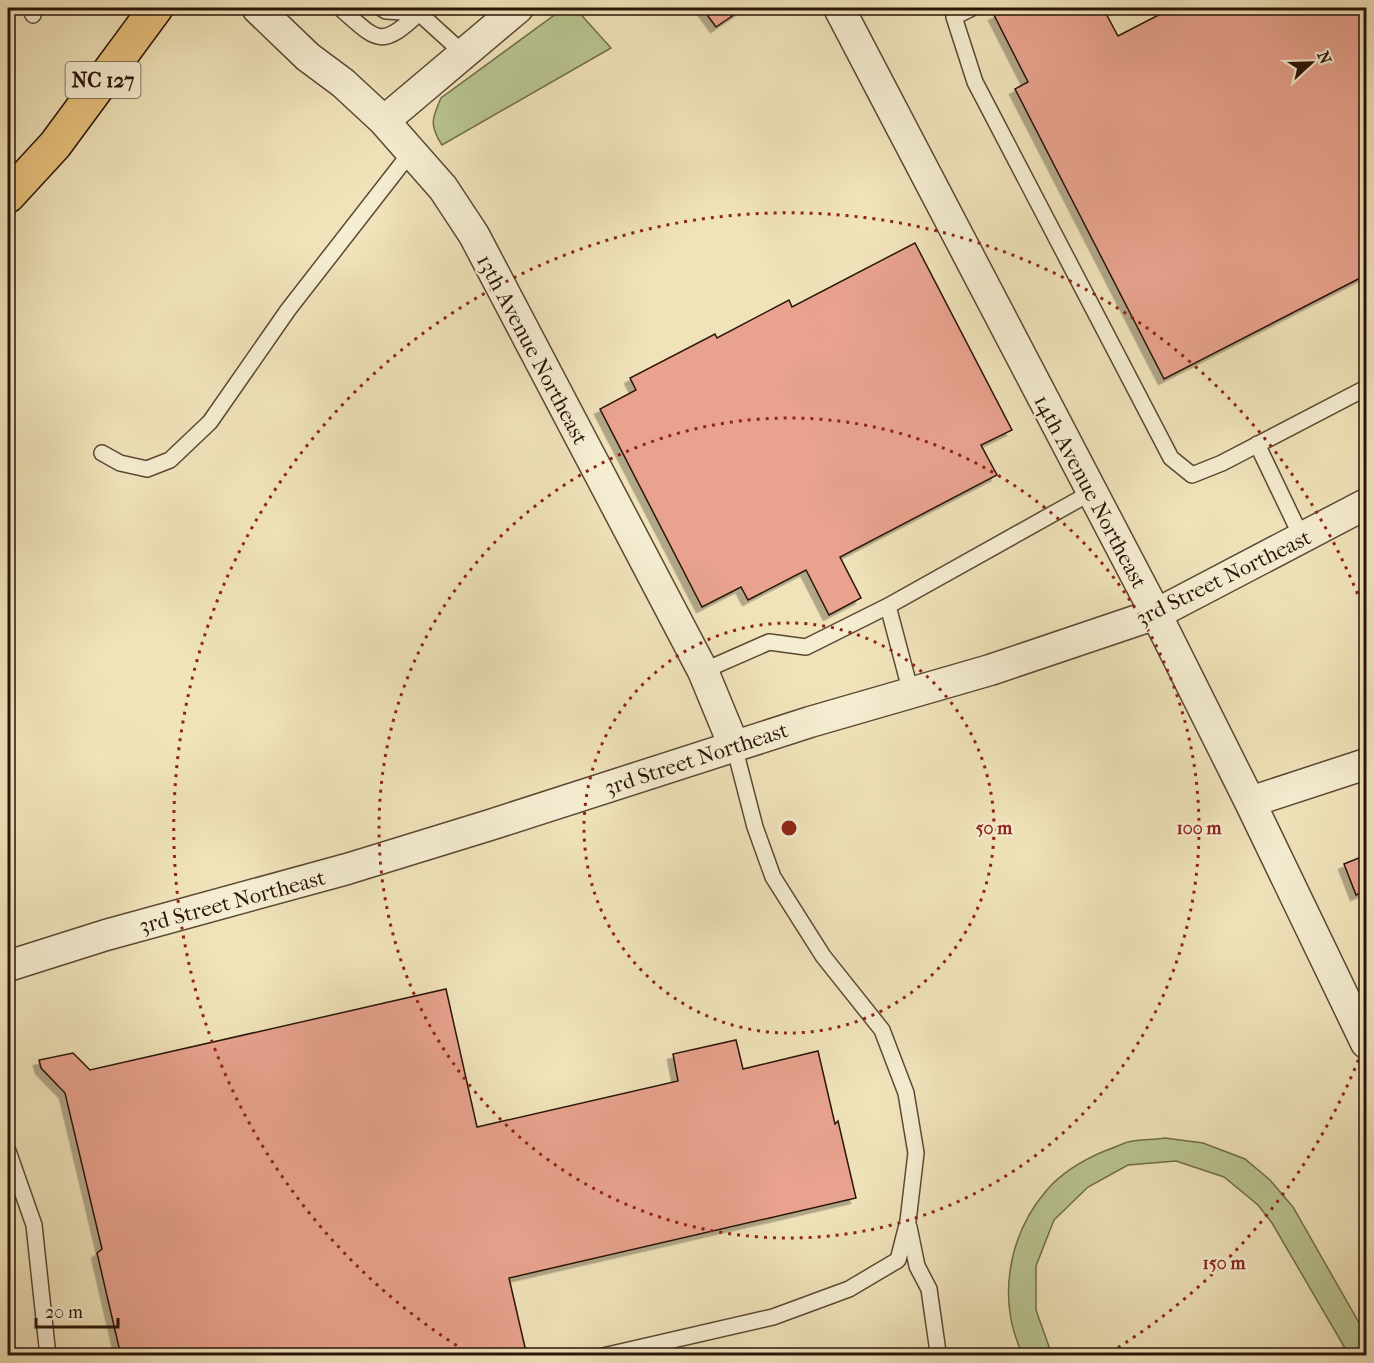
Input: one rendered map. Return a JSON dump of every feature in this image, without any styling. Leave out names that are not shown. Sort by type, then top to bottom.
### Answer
[{"type":"main road","name":"NC 127","points":[[8,196],[55,145],[156,8]]},
{"type":"street","name":"13th Avenue Northeast","points":[[257,8],[308,57],[343,83],[384,121],[443,188],[474,235],[703,671],[734,746]]},
{"type":"street","points":[[384,121],[518,8]]},
{"type":"street","name":"14th Avenue Northeast","points":[[839,8],[1156,614],[1359,1013],[1366,1043]]},
{"type":"street","name":"3rd Street Northeast","points":[[8,966],[106,935],[347,869],[810,722],[990,670],[1156,614],[1366,504]]},
{"type":"street","points":[[1250,802],[1366,764]]},
{"type":"lane","points":[[340,8],[369,33],[382,38],[399,32],[417,10]]},
{"type":"lane","points":[[381,8],[386,11],[417,10],[464,54]]},
{"type":"lane","points":[[972,8],[954,17],[975,82],[1171,458],[1192,475],[1222,463],[1366,388]]},
{"type":"lane","points":[[102,453],[120,463],[147,469],[170,460],[210,422],[288,310],[411,152]]},
{"type":"lane","points":[[1257,444],[1302,538]]},
{"type":"lane","points":[[703,671],[769,642],[806,647],[888,606],[1092,492]]},
{"type":"lane","points":[[888,606],[911,693]]},
{"type":"lane","points":[[603,1356],[773,1317],[849,1289],[898,1260],[908,1221],[916,1153],[906,1093],[882,1030],[823,956],[773,877],[755,827],[734,746]]},
{"type":"lane","points":[[8,1151],[34,1225],[48,1356]]},
{"type":"lane","points":[[908,1221],[917,1266],[930,1289],[938,1352],[936,1356]]},
{"type":"green space","points":[[564,8],[575,8],[611,48],[442,145],[433,122],[441,98]]},
{"type":"green space","points":[[1165,1138],[1203,1143],[1245,1159],[1270,1180],[1293,1207],[1366,1335],[1366,1355],[1349,1355],[1272,1223],[1258,1205],[1224,1177],[1176,1161],[1128,1165],[1088,1187],[1054,1220],[1036,1266],[1036,1310],[1052,1355],[1023,1355],[1010,1313],[1010,1270],[1022,1229],[1033,1209],[1059,1178],[1090,1158],[1128,1142]]},
{"type":"building","points":[[702,8],[744,8],[716,27]]},
{"type":"building","points":[[1008,8],[1103,8],[1118,36],[1172,8],[1366,8],[1366,275],[1164,379],[1015,89],[1028,82],[994,15]]},
{"type":"building","points":[[915,243],[1012,430],[981,445],[997,475],[840,557],[861,598],[829,615],[806,570],[748,600],[741,587],[702,607],[600,409],[636,390],[630,378],[715,334],[717,338],[789,300],[792,307]]},
{"type":"building","points":[[1366,855],[1366,891],[1356,895],[1344,864]]},
{"type":"building","points":[[446,989],[477,1127],[678,1081],[673,1054],[736,1040],[743,1069],[818,1051],[835,1124],[838,1121],[856,1198],[509,1278],[527,1356],[121,1356],[97,1253],[102,1249],[65,1093],[41,1068],[39,1060],[73,1053],[90,1070]]}]
